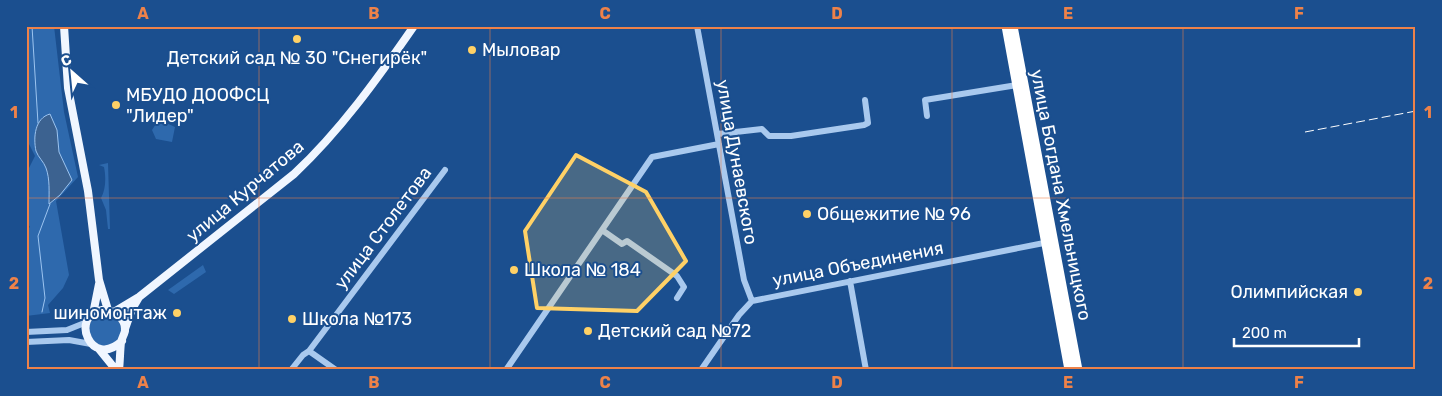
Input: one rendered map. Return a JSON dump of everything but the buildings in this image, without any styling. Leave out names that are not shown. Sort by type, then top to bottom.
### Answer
[{"type":"highway","name":"улица Богдана Хмельницкого","points":[[1006,26],[1016,85],[1050,242]]},
{"type":"highway","name":"улица Богдана Хмельницкого","points":[[1013,26],[1069,347],[1069,370]]},
{"type":"highway","name":"улица Богдана Хмельницкого","points":[[1069,347],[1078,370]]},
{"type":"main road","points":[[64,26],[68,88],[88,191],[99,280],[104,299],[111,311],[123,322],[125,329]]},
{"type":"main road","name":"улица Курчатова","points":[[111,311],[139,297],[310,159],[375,82],[414,26]]},
{"type":"main road","points":[[99,280],[93,314],[87,322],[85,329],[86,337],[118,370]]},
{"type":"main road","points":[[118,370],[125,329],[132,309],[139,297]]},
{"type":"main road","points":[[93,314],[111,311]]},
{"type":"main road","points":[[99,349],[108,350],[116,347],[122,341]]},
{"type":"street","name":"улица Дунаевского","points":[[697,26],[744,280],[752,301]]},
{"type":"street","points":[[927,116],[925,100],[1016,85]]},
{"type":"street","points":[[718,134],[762,129],[769,136],[791,136],[864,125],[868,123],[865,100]]},
{"type":"street","points":[[506,370],[652,157],[719,144]]},
{"type":"street","name":"улица Столетова","points":[[291,370],[302,354],[309,352],[445,170]]},
{"type":"street","points":[[602,230],[622,244],[625,244],[627,241],[677,276],[684,287],[676,298]]},
{"type":"street","name":"улица Объединения","points":[[701,370],[739,315],[752,301],[1050,242]]},
{"type":"street","points":[[850,281],[866,370]]},
{"type":"street","points":[[26,332],[67,330],[87,322]]},
{"type":"street","points":[[26,342],[69,340],[91,344]]},
{"type":"street","points":[[309,352],[336,370]]},
{"type":"highlighted area","points":[[576,155],[646,192],[686,261],[637,311],[537,308],[525,231]]},
{"type":"shaded area","points":[[26,26],[54,26],[64,112],[78,177],[56,201],[69,275],[63,288],[48,305],[50,313],[26,316],[26,230],[30,227],[26,221],[26,174],[35,156],[26,138]]},
{"type":"shaded area","points":[[50,114],[57,130],[59,152],[72,180],[60,195],[49,204],[47,172],[36,151],[35,134],[41,120]]},
{"type":"shaded area","points":[[164,122],[175,127],[172,142],[156,139],[152,130],[156,124]]},
{"type":"shaded area","points":[[108,163],[110,229],[108,229],[106,210],[101,198],[105,183],[104,167],[99,165]]},
{"type":"shaded area","points":[[203,265],[206,272],[174,294],[168,290]]},
{"type":"shaded area","points":[[105,314],[116,319],[121,330],[116,341],[105,346],[94,341],[89,330],[94,319]]},
{"type":"waterway","points":[[32,26],[38,123]]},
{"type":"waterway","points":[[42,312],[45,298],[38,236],[50,204]]},
{"type":"railway","points":[[1305,132],[1416,111]]},
{"type":"place","name":"Детский сад № 30 \"Снегирёк\"","points":[[297,39]]},
{"type":"place","name":"Мыловар","points":[[472,50]]},
{"type":"place","name":"МБУДО ДООФСЦ \"Лидер\"","points":[[116,105]]},
{"type":"place","name":"Общежитие № 96","points":[[807,214]]},
{"type":"place","name":"Школа № 184","points":[[514,270]]},
{"type":"place","name":"Олимпийская","points":[[1358,292]]},
{"type":"place","name":"шиномонтаж","points":[[177,313]]},
{"type":"place","name":"Школа №173","points":[[292,319]]},
{"type":"place","name":"Детский сад №72","points":[[588,331]]}]
